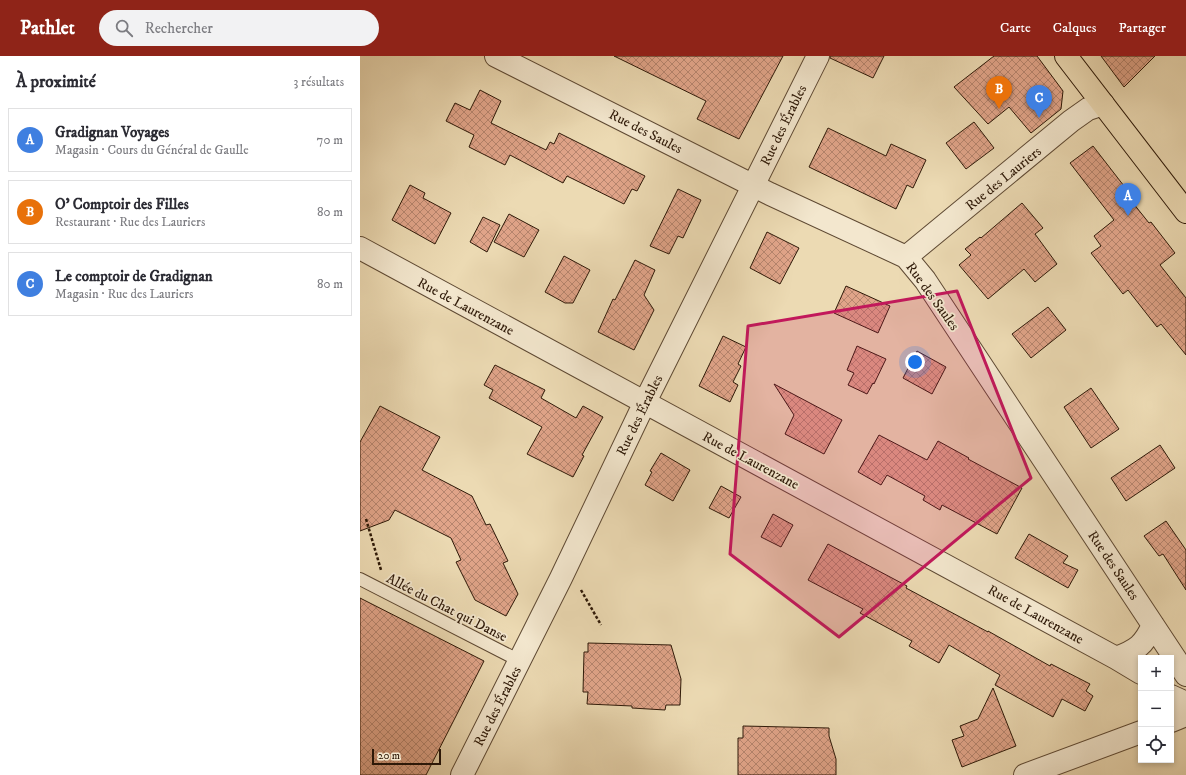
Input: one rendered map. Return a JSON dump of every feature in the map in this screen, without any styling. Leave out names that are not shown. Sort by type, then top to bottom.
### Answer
[{"type":"main road","points":[[1066,56],[1186,212]]},
{"type":"street","name":"Rue des Saules","points":[[496,56],[754,185],[906,257],[924,280],[1186,675]]},
{"type":"street","name":"Rue des Érables","points":[[462,775],[561,578],[645,402],[818,56]]},
{"type":"street","name":"Rue des Lauriers","points":[[906,257],[1071,121],[1088,109],[1103,104]]},
{"type":"street","name":"Rue de Laurenzane","points":[[360,248],[1138,671]]},
{"type":"street","points":[[1116,658],[1129,653],[1142,644],[1153,624]]},
{"type":"street","points":[[1174,697],[1186,703]]},
{"type":"street","points":[[1174,720],[1186,715]]},
{"type":"street","points":[[1025,775],[1138,733]]},
{"type":"lane","name":"Allée du Chat qui Danse","points":[[360,579],[520,661]]},
{"type":"path","points":[[366,519],[388,593]]},
{"type":"path","points":[[580,590],[600,625]]},
{"type":"highlighted area","points":[[957,291],[1031,478],[839,637],[730,554],[748,326]]},
{"type":"building","points":[[614,56],[783,56],[739,139],[697,119],[706,101]]},
{"type":"building","points":[[830,56],[884,56],[873,78],[830,58]]},
{"type":"building","points":[[994,56],[1037,56],[1063,91],[1061,109],[1031,133],[1009,107],[988,124],[954,87]]},
{"type":"building","points":[[1101,56],[1155,56],[1124,87]]},
{"type":"building","points":[[480,90],[501,101],[491,123],[546,150],[550,142],[554,144],[559,133],[645,176],[637,191],[632,189],[624,204],[567,176],[563,183],[510,155],[505,165],[469,147],[474,135],[446,121],[455,103],[470,110]]},
{"type":"building","points":[[974,122],[994,148],[966,169],[946,143]]},
{"type":"building","points":[[828,128],[886,156],[891,144],[926,160],[913,188],[907,185],[896,209],[809,167]]},
{"type":"building","points":[[1093,146],[1124,186],[1121,188],[1149,223],[1151,222],[1175,253],[1160,265],[1186,298],[1186,355],[1161,324],[1157,327],[1128,290],[1123,294],[1091,253],[1101,246],[1094,236],[1114,220],[1070,163]]},
{"type":"building","points":[[410,185],[425,193],[423,198],[451,213],[435,244],[392,220]]},
{"type":"building","points":[[678,189],[701,200],[683,238],[678,236],[669,254],[650,246]]},
{"type":"building","points":[[1022,203],[1043,228],[1035,234],[1057,264],[1035,282],[1024,269],[988,299],[959,265],[971,255],[965,249],[980,237],[981,238]]},
{"type":"building","points":[[509,214],[539,230],[524,257],[494,242]]},
{"type":"building","points":[[483,217],[500,225],[487,252],[470,242]]},
{"type":"building","points":[[767,232],[799,248],[780,284],[750,268]]},
{"type":"building","points":[[564,256],[590,270],[573,303],[565,303],[545,292]]},
{"type":"building","points":[[635,260],[655,270],[644,295],[654,310],[634,350],[598,332],[613,299],[615,300]]},
{"type":"building","points":[[846,286],[890,306],[878,333],[834,313]]},
{"type":"building","points":[[1048,307],[1066,330],[1031,358],[1012,334]]},
{"type":"building","points":[[723,336],[746,347],[738,364],[741,366],[733,382],[738,385],[730,402],[699,386]]},
{"type":"building","points":[[857,346],[886,359],[874,384],[873,383],[867,394],[848,385],[854,373],[847,370]]},
{"type":"building","points":[[917,351],[946,367],[932,394],[903,378]]},
{"type":"building","points":[[495,365],[545,390],[541,398],[576,418],[583,406],[603,417],[582,455],[584,456],[573,477],[527,454],[542,427],[489,398],[493,390],[484,385]]},
{"type":"building","points":[[774,384],[842,420],[824,454],[785,434],[794,415]]},
{"type":"building","points":[[1091,388],[1119,429],[1091,448],[1064,407]]},
{"type":"building","points":[[380,406],[440,437],[422,470],[472,496],[486,525],[490,524],[508,561],[503,563],[518,594],[506,616],[475,600],[456,562],[461,560],[451,538],[395,510],[389,520],[360,531],[360,442]]},
{"type":"building","points":[[879,435],[927,460],[938,441],[1022,488],[997,534],[942,505],[940,510],[923,500],[925,496],[887,475],[881,485],[858,472]]},
{"type":"building","points":[[1160,445],[1175,468],[1126,501],[1111,478]]},
{"type":"building","points":[[661,453],[690,470],[673,501],[645,485],[652,472],[650,471]]},
{"type":"building","points":[[721,486],[741,497],[729,518],[709,508]]},
{"type":"building","points":[[773,514],[793,525],[781,547],[761,537]]},
{"type":"building","points":[[1166,521],[1186,550],[1186,590],[1163,554],[1159,556],[1144,536]]},
{"type":"building","points":[[1029,534],[1068,556],[1063,563],[1078,570],[1068,588],[1015,558]]},
{"type":"building","points":[[828,544],[907,586],[906,588],[988,631],[1050,666],[1051,664],[1090,684],[1086,691],[1093,696],[1085,711],[1062,699],[1053,717],[995,685],[1000,675],[949,645],[939,663],[909,646],[912,641],[860,613],[863,609],[808,580]]},
{"type":"building","points":[[360,598],[484,661],[426,775],[360,775]]},
{"type":"building","points":[[588,643],[671,645],[681,679],[680,705],[666,705],[665,710],[632,708],[632,706],[587,704],[588,692],[583,692],[584,652],[588,652]]},
{"type":"building","points":[[993,688],[1016,746],[962,767],[952,740],[964,736],[960,726],[978,719]]},
{"type":"building","points":[[743,726],[829,728],[829,736],[836,759],[836,775],[738,775],[738,738],[743,738]]},
{"type":"place","name":"O' Comptoir des Filles","points":[[999,109]]},
{"type":"place","name":"Le comptoir de Gradignan","points":[[1039,118]]},
{"type":"place","name":"Gradignan Voyages","points":[[1128,216]]}]
